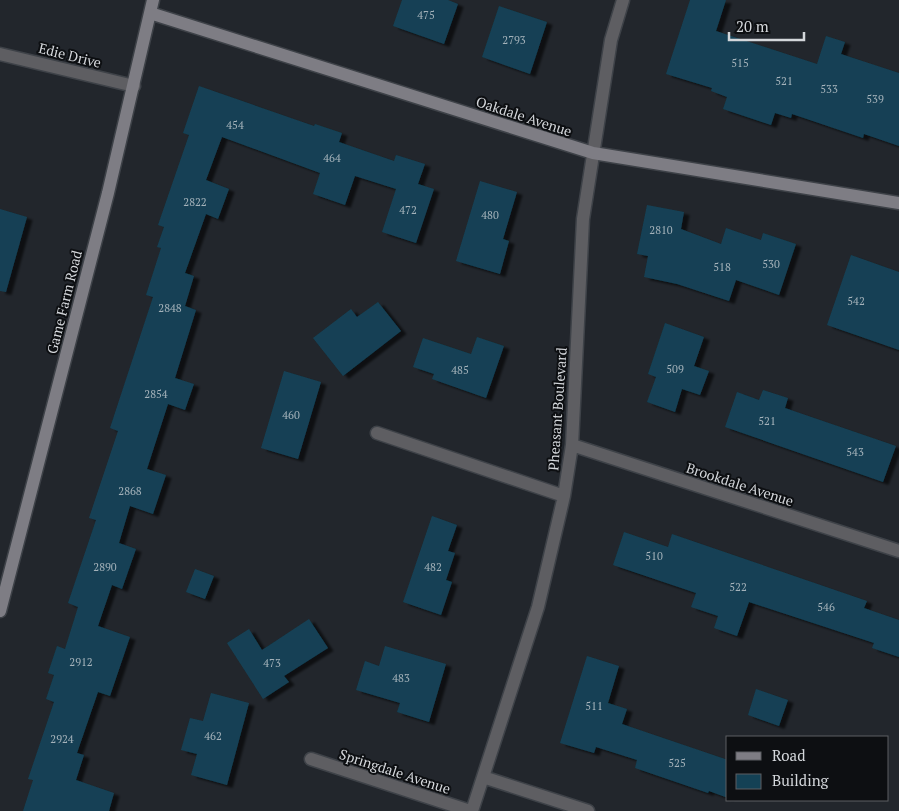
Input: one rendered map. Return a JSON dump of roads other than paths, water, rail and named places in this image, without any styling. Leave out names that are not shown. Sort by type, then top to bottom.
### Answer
[{"type":"street","name":"Game Farm Road","points":[[0,611],[134,86],[153,0]]},
{"type":"street","name":"Pheasant Boulevard","points":[[471,811],[538,607],[564,496],[572,446],[583,219],[611,40],[623,0]]},
{"type":"street","name":"Oakdale Avenue","points":[[150,13],[593,153],[899,203]]},
{"type":"street","name":"Edie Drive","points":[[0,54],[134,86]]},
{"type":"street","points":[[377,432],[564,496]]},
{"type":"street","name":"Brookdale Avenue","points":[[572,446],[899,551]]},
{"type":"street","name":"Springdale Avenue","points":[[311,759],[471,811]]},
{"type":"street","points":[[483,777],[588,811]]}]
